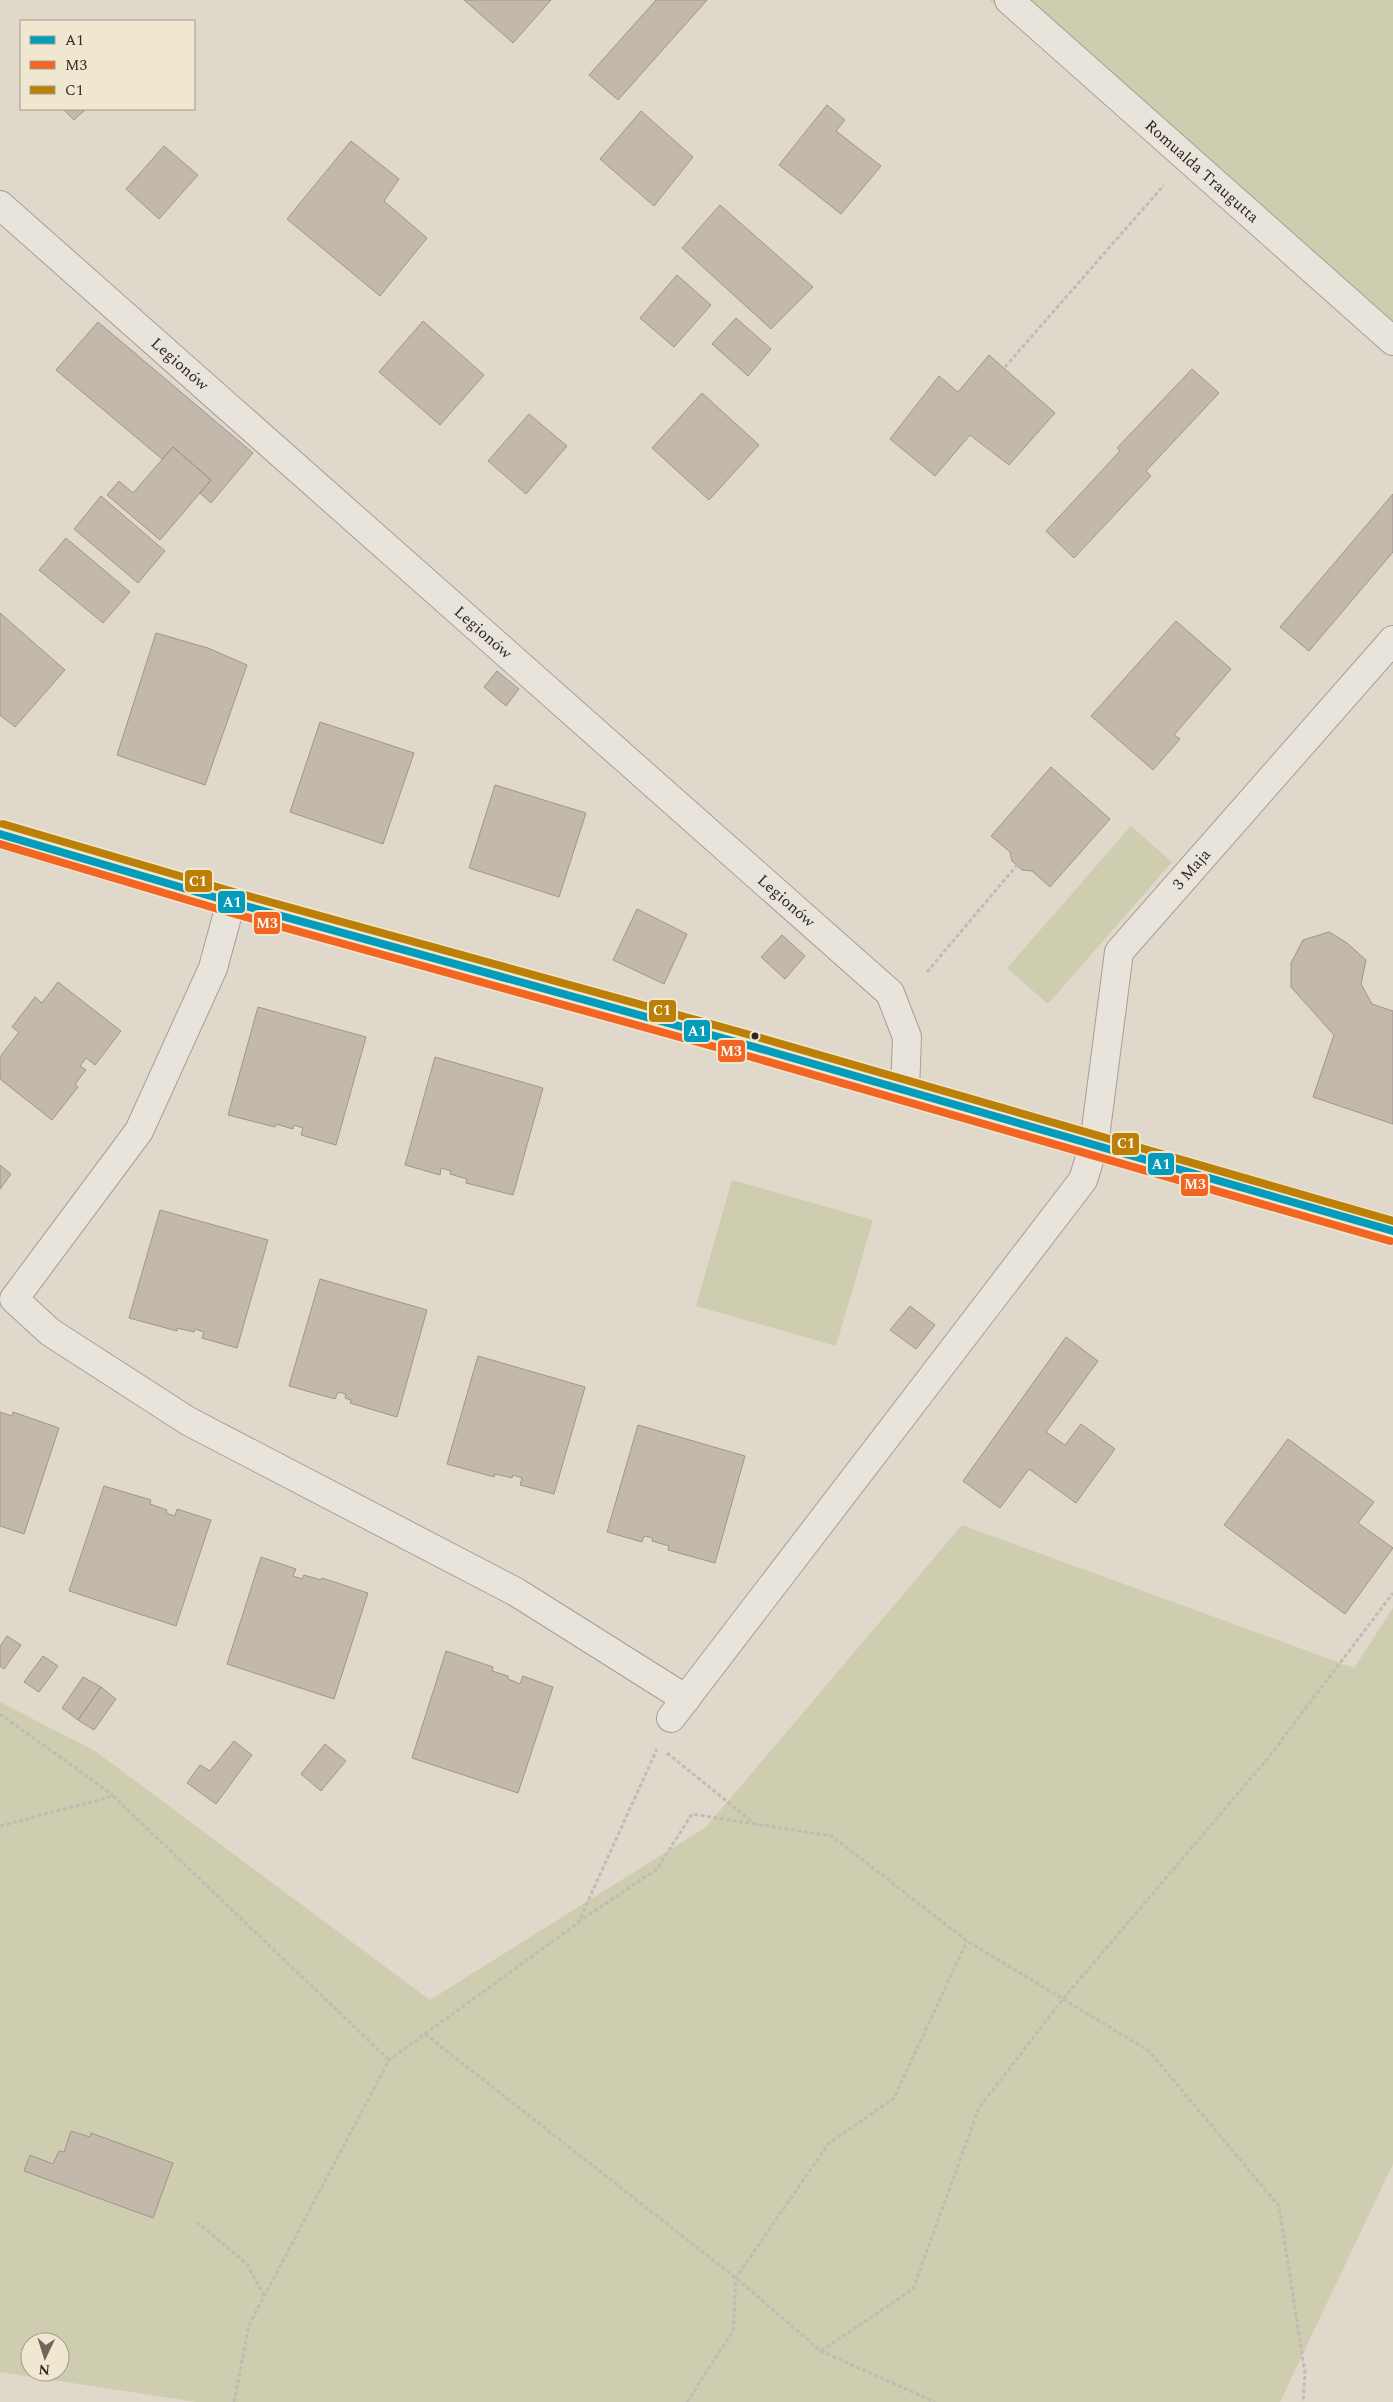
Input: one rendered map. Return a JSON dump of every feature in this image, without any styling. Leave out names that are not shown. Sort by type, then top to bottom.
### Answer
[{"type":"street","name":"Romualda Traugutta","points":[[1009,0],[1393,341]]},
{"type":"street","name":"Legionów","points":[[0,205],[890,993],[908,1037],[905,1090]]},
{"type":"street","name":"3 Maja","points":[[231,902],[213,968],[139,1131],[14,1299],[50,1332],[188,1420],[516,1592],[678,1709],[1083,1180],[1094,1145],[1119,952],[1393,640]]},
{"type":"street","points":[[0,834],[231,902],[905,1090],[1393,1231]]},
{"type":"path","points":[[1005,367],[1187,157]]},
{"type":"path","points":[[927,972],[1017,865]]},
{"type":"path","points":[[820,2351],[913,2289],[980,2108],[1063,1999],[1268,1758],[1393,1593]]},
{"type":"path","points":[[0,1714],[113,1796],[390,2060]]},
{"type":"path","points":[[578,1923],[658,1746],[756,1824]]},
{"type":"path","points":[[0,1826],[113,1796]]},
{"type":"path","points":[[234,2402],[249,2325],[390,2060],[578,1923],[657,1869],[692,1814],[832,1836],[966,1941],[1149,2051],[1279,2206],[1305,2373],[1303,2402]]},
{"type":"path","points":[[687,2402],[732,2331],[736,2278],[828,2144],[894,2098],[966,1941]]},
{"type":"path","points":[[425,2034],[736,2278],[820,2351],[935,2402]]},
{"type":"path","points":[[197,2222],[247,2264],[264,2296]]},
{"type":"green space","points":[[989,0],[1393,0],[1393,347]]},
{"type":"green space","points":[[1131,826],[1172,862],[1048,1004],[1007,968]]},
{"type":"green space","points":[[732,1180],[873,1220],[836,1346],[696,1306]]},
{"type":"green space","points":[[962,1525],[1354,1668],[1393,1608],[1393,2164],[1280,2402],[196,2402],[65,2382],[70,2382],[70,2332],[20,2332],[20,2375],[0,2372],[0,1702],[95,1751],[430,2000],[706,1827]]},
{"type":"building","points":[[464,0],[551,0],[513,43]]},
{"type":"building","points":[[656,0],[707,0],[618,100],[589,75]]},
{"type":"building","points":[[827,105],[845,120],[836,131],[881,166],[841,214],[779,165]]},
{"type":"building","points":[[64,110],[85,110],[74,120]]},
{"type":"building","points":[[641,111],[693,157],[654,206],[600,159]]},
{"type":"building","points":[[351,141],[399,179],[384,201],[427,238],[380,296],[287,219]]},
{"type":"building","points":[[164,146],[198,175],[159,219],[126,189]]},
{"type":"building","points":[[720,205],[813,287],[771,329],[682,248]]},
{"type":"building","points":[[677,275],[711,305],[674,347],[640,318]]},
{"type":"building","points":[[736,318],[771,349],[748,376],[712,344]]},
{"type":"building","points":[[423,321],[484,375],[440,425],[379,372]]},
{"type":"building","points":[[98,322],[253,453],[211,503],[200,493],[211,480],[173,447],[162,459],[56,370]]},
{"type":"building","points":[[989,355],[1055,413],[1009,465],[970,435],[935,476],[890,439],[939,376],[958,392]]},
{"type":"building","points":[[1192,369],[1219,393],[1146,471],[1151,476],[1074,558],[1046,531],[1120,451],[1117,448]]},
{"type":"building","points":[[702,393],[759,445],[709,500],[652,448]]},
{"type":"building","points":[[529,414],[567,446],[526,494],[488,461]]},
{"type":"building","points":[[173,447],[211,480],[160,540],[107,495],[119,481],[133,493]]},
{"type":"building","points":[[1393,494],[1393,552],[1309,651],[1280,627]]},
{"type":"building","points":[[101,496],[165,551],[138,583],[74,529]]},
{"type":"building","points":[[66,538],[130,592],[103,623],[39,570]]},
{"type":"building","points":[[0,613],[65,670],[15,727],[0,715]]},
{"type":"building","points":[[1176,621],[1231,669],[1174,735],[1180,739],[1153,770],[1091,716]]},
{"type":"building","points":[[156,633],[208,648],[247,665],[205,785],[117,755]]},
{"type":"building","points":[[497,671],[519,689],[506,706],[484,687]]},
{"type":"building","points":[[320,722],[414,753],[383,844],[290,812]]},
{"type":"building","points":[[1051,767],[1110,819],[1050,887],[1032,871],[1022,870],[1012,861],[1010,852],[991,836]]},
{"type":"building","points":[[495,785],[586,813],[559,897],[469,868]]},
{"type":"building","points":[[637,909],[687,934],[664,984],[613,960]]},
{"type":"building","points":[[1329,932],[1347,943],[1366,960],[1361,984],[1372,1004],[1393,1011],[1393,1124],[1313,1097],[1334,1035],[1291,987],[1291,963],[1303,940]]},
{"type":"building","points":[[782,935],[805,956],[785,979],[761,957]]},
{"type":"building","points":[[58,982],[121,1031],[95,1065],[86,1058],[80,1066],[86,1070],[75,1084],[78,1087],[52,1120],[0,1079],[0,1057],[19,1032],[12,1027],[35,997],[42,1003]]},
{"type":"building","points":[[258,1007],[366,1037],[336,1145],[301,1135],[303,1128],[294,1125],[293,1129],[276,1124],[275,1127],[228,1115]]},
{"type":"building","points":[[435,1057],[543,1088],[513,1195],[466,1183],[467,1179],[450,1174],[451,1171],[441,1168],[440,1175],[405,1165]]},
{"type":"building","points":[[0,1165],[11,1174],[0,1189]]},
{"type":"building","points":[[160,1210],[268,1240],[237,1348],[202,1338],[204,1332],[195,1329],[194,1332],[177,1328],[177,1331],[129,1318]]},
{"type":"building","points":[[320,1279],[427,1310],[397,1417],[350,1403],[351,1400],[345,1398],[346,1394],[338,1392],[335,1399],[289,1386]]},
{"type":"building","points":[[910,1306],[935,1325],[916,1349],[890,1330]]},
{"type":"building","points":[[1066,1337],[1098,1361],[1046,1432],[1065,1445],[1081,1424],[1115,1449],[1076,1503],[1029,1469],[1000,1508],[963,1481]]},
{"type":"building","points":[[478,1356],[585,1387],[554,1494],[520,1485],[522,1478],[513,1475],[512,1478],[495,1474],[494,1477],[447,1464]]},
{"type":"building","points":[[0,1412],[12,1416],[13,1412],[59,1428],[24,1534],[0,1526]]},
{"type":"building","points":[[638,1425],[745,1456],[715,1563],[668,1550],[669,1546],[652,1541],[653,1538],[644,1536],[642,1542],[607,1532]]},
{"type":"building","points":[[1288,1439],[1374,1502],[1358,1523],[1393,1548],[1345,1614],[1224,1525]]},
{"type":"building","points":[[104,1486],[151,1500],[150,1504],[167,1510],[166,1513],[175,1516],[177,1509],[211,1520],[176,1626],[69,1591]]},
{"type":"building","points":[[261,1557],[296,1569],[293,1576],[302,1579],[304,1575],[321,1580],[322,1578],[368,1593],[334,1699],[227,1664]]},
{"type":"building","points":[[7,1636],[21,1645],[4,1669],[0,1666],[0,1646]]},
{"type":"building","points":[[446,1651],[493,1667],[492,1671],[508,1676],[508,1679],[520,1684],[523,1676],[553,1687],[518,1793],[412,1758]]},
{"type":"building","points":[[43,1656],[58,1666],[39,1692],[24,1682]]},
{"type":"building","points":[[83,1677],[101,1687],[78,1720],[62,1708]]},
{"type":"building","points":[[101,1687],[116,1699],[94,1730],[78,1720]]},
{"type":"building","points":[[234,1741],[252,1755],[216,1804],[187,1783],[200,1765],[210,1771]]},
{"type":"building","points":[[325,1744],[346,1761],[321,1791],[301,1774]]},
{"type":"building","points":[[71,2131],[90,2137],[91,2133],[173,2163],[153,2218],[24,2171],[30,2155],[53,2164],[59,2151],[64,2152]]},
{"type":"transit line","name":"C1","points":[[3,824],[234,892],[754,1036],[1393,1221]]},
{"type":"transit line","name":"A1","points":[[0,834],[231,902],[751,1046],[1393,1231]]},
{"type":"transit line","name":"M3","points":[[0,844],[228,912],[748,1056],[1390,1241]]}]
